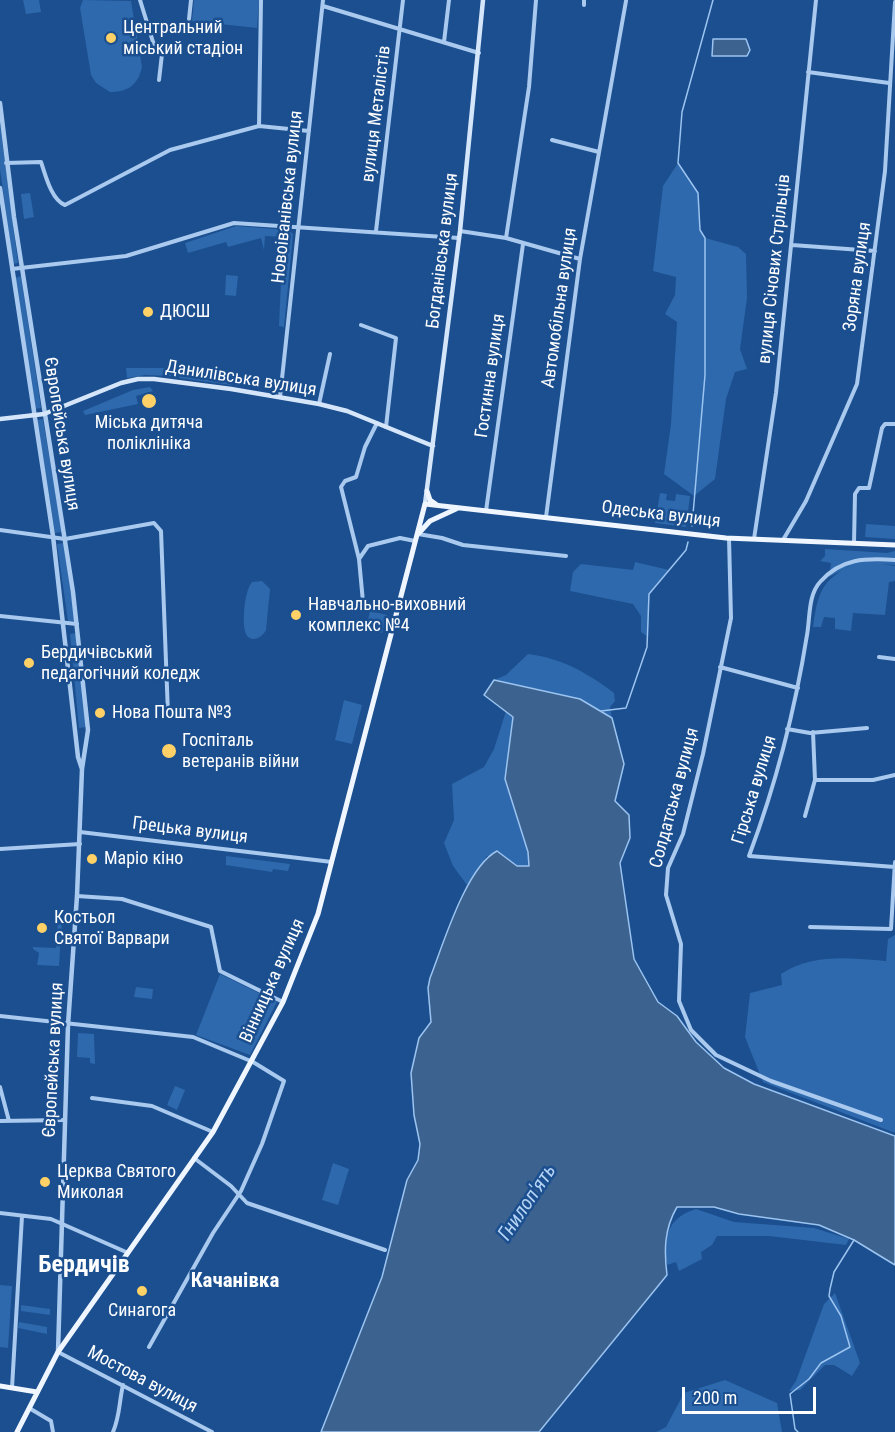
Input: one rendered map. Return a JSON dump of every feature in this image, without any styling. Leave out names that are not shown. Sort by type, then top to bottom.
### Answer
[{"type":"main road","name":"Богданівська вулиця","points":[[425,504],[460,231],[483,0]]},
{"type":"main road","name":"Данилівська вулиця","points":[[0,419],[44,414],[138,379],[231,389],[319,404],[347,411],[433,447]]},
{"type":"main road","points":[[427,491],[430,500],[438,506]]},
{"type":"main road","name":"Одеська вулиця","points":[[425,504],[729,538],[895,545]]},
{"type":"main road","name":"Вінницька вулиця","points":[[16,1432],[58,1352],[126,1252],[213,1132],[253,1062],[283,1002],[312,932],[332,862],[425,504]]},
{"type":"main road","points":[[423,511],[429,518],[461,508]]},
{"type":"main road","points":[[418,534],[439,516]]},
{"type":"main road","points":[[0,1386],[37,1392]]},
{"type":"street","points":[[141,0],[153,42],[162,54],[159,80]]},
{"type":"street","points":[[189,19],[191,0]]},
{"type":"street","points":[[259,126],[261,0]]},
{"type":"street","name":"Новоіванівська вулиця","points":[[280,397],[323,0]]},
{"type":"street","name":"вулиця Металістів","points":[[376,231],[403,0]]},
{"type":"street","points":[[444,42],[449,0]]},
{"type":"street","points":[[506,238],[529,87],[536,0]]},
{"type":"street","name":"Автомобільна вулиця","points":[[546,517],[580,259],[626,0]]},
{"type":"street","name":"вулиця Січових Стрільців","points":[[754,539],[776,393],[816,0]]},
{"type":"street","name":"Зоряна вулиця","points":[[783,540],[806,501],[857,384],[885,171],[895,2]]},
{"type":"street","points":[[323,6],[479,53]]},
{"type":"street","points":[[808,72],[889,83]]},
{"type":"street","name":"Європейська вулиця","points":[[0,103],[21,269],[77,624],[88,730],[82,769],[80,844],[68,1025],[58,1352]]},
{"type":"street","points":[[6,163],[40,162],[43,176],[59,203],[64,205],[170,150],[259,126],[309,131]]},
{"type":"street","points":[[552,140],[599,152]]},
{"type":"street","name":"Європейська вулиця","points":[[0,188],[53,536],[78,758],[82,769]]},
{"type":"street","points":[[12,270],[120,257],[234,223],[459,238]]},
{"type":"street","points":[[460,231],[506,238],[580,259]]},
{"type":"street","name":"Гостинна вулиця","points":[[486,511],[523,244]]},
{"type":"street","points":[[792,244],[876,251]]},
{"type":"street","points":[[361,324],[396,338],[386,427]]},
{"type":"street","points":[[319,404],[330,354]]},
{"type":"street","points":[[363,602],[359,559],[341,487],[345,481],[356,477],[363,452],[377,423]]},
{"type":"street","points":[[854,543],[855,494],[859,488],[869,488],[882,428],[885,424],[895,424]]},
{"type":"street","points":[[0,530],[65,539],[154,523],[159,526],[168,714]]},
{"type":"street","points":[[418,534],[442,538],[463,545],[566,556]]},
{"type":"street","points":[[359,559],[368,546],[400,538],[416,541]]},
{"type":"street","name":"Солдатська вулиця","points":[[729,538],[731,618],[703,754],[683,834],[668,868],[666,895],[681,944],[679,1001],[691,1030],[716,1055],[771,1081],[881,1120]]},
{"type":"street","name":"Гірська вулиця","points":[[895,560],[854,560],[833,571],[819,583],[812,603],[798,688],[771,796],[749,856],[895,867]]},
{"type":"street","points":[[0,616],[77,624]]},
{"type":"street","points":[[879,657],[895,659]]},
{"type":"street","points":[[720,667],[798,688]]},
{"type":"street","name":"Гірська вулиця","points":[[787,729],[813,732],[867,728]]},
{"type":"street","points":[[805,816],[814,780],[813,732]]},
{"type":"street","points":[[814,780],[873,780],[895,775]]},
{"type":"street","name":"Грецька вулиця","points":[[80,832],[332,862]]},
{"type":"street","points":[[0,849],[80,844]]},
{"type":"street","points":[[810,927],[891,929],[895,862]]},
{"type":"street","points":[[77,896],[122,899],[211,927],[220,971],[283,1002]]},
{"type":"street","points":[[0,1016],[68,1025],[184,1035],[253,1062],[284,1081],[262,1144],[239,1194],[213,1233],[149,1347]]},
{"type":"street","points":[[0,1087],[9,1121]]},
{"type":"street","points":[[92,1098],[152,1106],[213,1132]]},
{"type":"street","points":[[0,1121],[64,1120]]},
{"type":"street","points":[[194,1158],[247,1203],[385,1250]]},
{"type":"street","points":[[0,1214],[62,1222],[126,1252]]},
{"type":"street","points":[[12,1388],[22,1216]]},
{"type":"street","name":"Мостова вулиця","points":[[58,1352],[212,1432]]},
{"type":"street","points":[[113,1432],[120,1416],[119,1404],[123,1385]]},
{"type":"street","points":[[29,1408],[51,1421],[54,1432]]},
{"type":"shaded area","points":[[23,0],[39,0],[41,12],[26,14]]},
{"type":"shaded area","name":"Центральний міський стадіон","points":[[83,0],[131,1],[142,67],[135,83],[127,89],[110,92],[96,83],[91,75],[80,8]]},
{"type":"shaded area","points":[[194,0],[259,0],[257,28],[192,21]]},
{"type":"shaded area","points":[[0,123],[18,263],[13,264],[0,169]]},
{"type":"shaded area","points":[[678,163],[698,193],[700,230],[705,238],[738,247],[746,254],[747,298],[740,349],[747,369],[735,372],[726,399],[715,479],[694,496],[664,474],[671,424],[677,322],[665,314],[675,295],[676,277],[653,271],[663,186]]},
{"type":"shaded area","points":[[30,193],[34,217],[24,219],[21,194]]},
{"type":"shaded area","points":[[236,226],[288,230],[293,234],[284,327],[279,326],[283,237],[265,236],[264,250],[261,238],[228,247],[226,242],[188,253],[185,243]]},
{"type":"shaded area","points":[[226,275],[238,276],[236,296],[225,295]]},
{"type":"shaded area","points":[[21,276],[41,408],[35,409],[15,278]]},
{"type":"shaded area","points":[[181,365],[232,371],[231,385],[179,378]]},
{"type":"shaded area","points":[[126,368],[172,368],[171,376],[145,375],[127,378]]},
{"type":"shaded area","points":[[150,387],[153,391],[136,396],[138,404],[85,415],[83,411],[133,390]]},
{"type":"shaded area","points":[[43,419],[62,532],[55,533],[37,420]]},
{"type":"shaded area","points":[[660,493],[667,494],[666,500],[675,501],[676,494],[690,496],[686,527],[655,523]]},
{"type":"shaded area","points":[[866,524],[895,526],[895,539],[865,537]]},
{"type":"shaded area","points":[[64,543],[75,621],[68,621],[57,544]]},
{"type":"shaded area","points":[[825,549],[887,553],[895,551],[895,565],[882,564],[895,566],[895,581],[889,582],[885,615],[853,613],[851,631],[835,629],[835,618],[824,617],[821,627],[813,627],[820,595],[829,581],[844,569],[829,577],[831,563],[820,561],[825,556]]},
{"type":"shaded area","points":[[635,562],[669,570],[649,594],[648,637],[641,632],[641,616],[633,604],[570,591],[573,572],[581,564],[633,570]]},
{"type":"shaded area","points":[[262,581],[270,589],[266,630],[258,638],[252,639],[247,635],[244,626],[246,598],[252,582]]},
{"type":"shaded area","points":[[370,611],[387,615],[382,633],[366,629]]},
{"type":"shaded area","points":[[76,633],[86,727],[79,728],[70,634]]},
{"type":"shaded area","points":[[528,654],[563,663],[594,679],[614,693],[615,701],[610,707],[612,718],[580,699],[494,680],[506,675]]},
{"type":"shaded area","points":[[344,700],[362,705],[352,744],[335,740]]},
{"type":"shaded area","points":[[506,711],[513,717],[505,779],[528,852],[529,867],[517,866],[487,856],[467,885],[453,866],[444,843],[454,820],[452,784],[484,767],[494,749]]},
{"type":"shaded area","points":[[226,856],[290,864],[288,871],[273,869],[272,872],[226,865]]},
{"type":"shaded area","points":[[58,920],[62,921],[59,966],[37,965],[39,953],[33,947],[56,948]]},
{"type":"shaded area","points":[[895,935],[895,1133],[763,1082],[745,1037],[750,993],[782,985],[781,974],[806,963],[832,959],[886,961],[888,939]]},
{"type":"shaded area","points":[[220,974],[277,1002],[250,1055],[196,1035]]},
{"type":"shaded area","points":[[136,987],[153,989],[152,999],[134,997]]},
{"type":"shaded area","points":[[78,1033],[94,1034],[95,1064],[90,1063],[90,1058],[77,1057]]},
{"type":"shaded area","points":[[175,1086],[185,1090],[177,1110],[167,1105]]},
{"type":"shaded area","points":[[333,1163],[349,1169],[338,1205],[322,1200]]},
{"type":"shaded area","points":[[696,1209],[734,1222],[814,1228],[849,1239],[846,1245],[769,1236],[717,1236],[712,1245],[701,1252],[702,1259],[679,1271],[676,1262],[667,1265],[666,1238],[673,1223],[679,1217]]},
{"type":"shaded area","points":[[0,1285],[12,1286],[8,1348],[0,1347]]},
{"type":"shaded area","points":[[835,1293],[860,1363],[852,1376],[834,1365],[825,1365],[800,1390],[789,1391],[796,1381],[824,1304]]},
{"type":"shaded area","points":[[21,1305],[50,1309],[50,1315],[21,1311]]},
{"type":"shaded area","points":[[19,1322],[47,1327],[47,1334],[18,1328]]},
{"type":"shaded area","points":[[725,1380],[777,1403],[782,1432],[656,1432],[666,1427],[684,1393]]},
{"type":"water","points":[[713,39],[746,39],[750,50],[747,56],[712,56]]},
{"type":"water","name":"Гнилоп'ять","points":[[494,680],[580,699],[612,718],[624,764],[615,801],[629,815],[630,838],[620,863],[634,959],[658,1002],[677,1016],[696,1042],[724,1068],[754,1084],[895,1136],[895,1265],[854,1240],[819,1225],[739,1214],[714,1207],[677,1207],[666,1240],[667,1275],[539,1432],[321,1432],[382,1277],[407,1180],[418,1160],[420,1144],[414,1115],[411,1073],[419,1038],[431,1022],[428,988],[430,978],[457,908],[475,873],[486,860],[497,851],[517,866],[529,866],[528,852],[505,779],[513,717],[484,695]]},
{"type":"waterway","points":[[692,526],[705,375],[705,238],[700,230],[698,193],[678,163],[682,112],[713,0]]},
{"type":"waterway","points":[[601,711],[626,708],[647,647],[649,594],[686,550],[688,542]]},
{"type":"waterway","points":[[798,1432],[795,1429],[790,1394],[809,1379],[821,1363],[850,1347],[841,1316],[829,1296],[834,1272],[854,1240]]},
{"type":"place","name":"Центральний міський стадіон","points":[[111,38]]},
{"type":"place","name":"ДЮСШ","points":[[148,312]]},
{"type":"place","name":"Міська дитяча поліклініка","points":[[149,401]]},
{"type":"place","name":"Навчально-виховний комплекс №4","points":[[296,615]]},
{"type":"place","name":"Бердичівський педагогічний коледж","points":[[29,663]]},
{"type":"place","name":"Нова Пошта №3","points":[[100,713]]},
{"type":"place","name":"Госпіталь ветеранів війни","points":[[169,751]]},
{"type":"place","name":"Маріо кіно","points":[[92,859]]},
{"type":"place","name":"Костьол Святої Варвари","points":[[42,928]]},
{"type":"place","name":"Церква Святого Миколая","points":[[45,1182]]},
{"type":"place","name":"Синагога","points":[[142,1291]]},
{"type":"district","name":"Бердичів","points":[[84,1266]]},
{"type":"district","name":"Качанівка","points":[[235,1282]]}]
